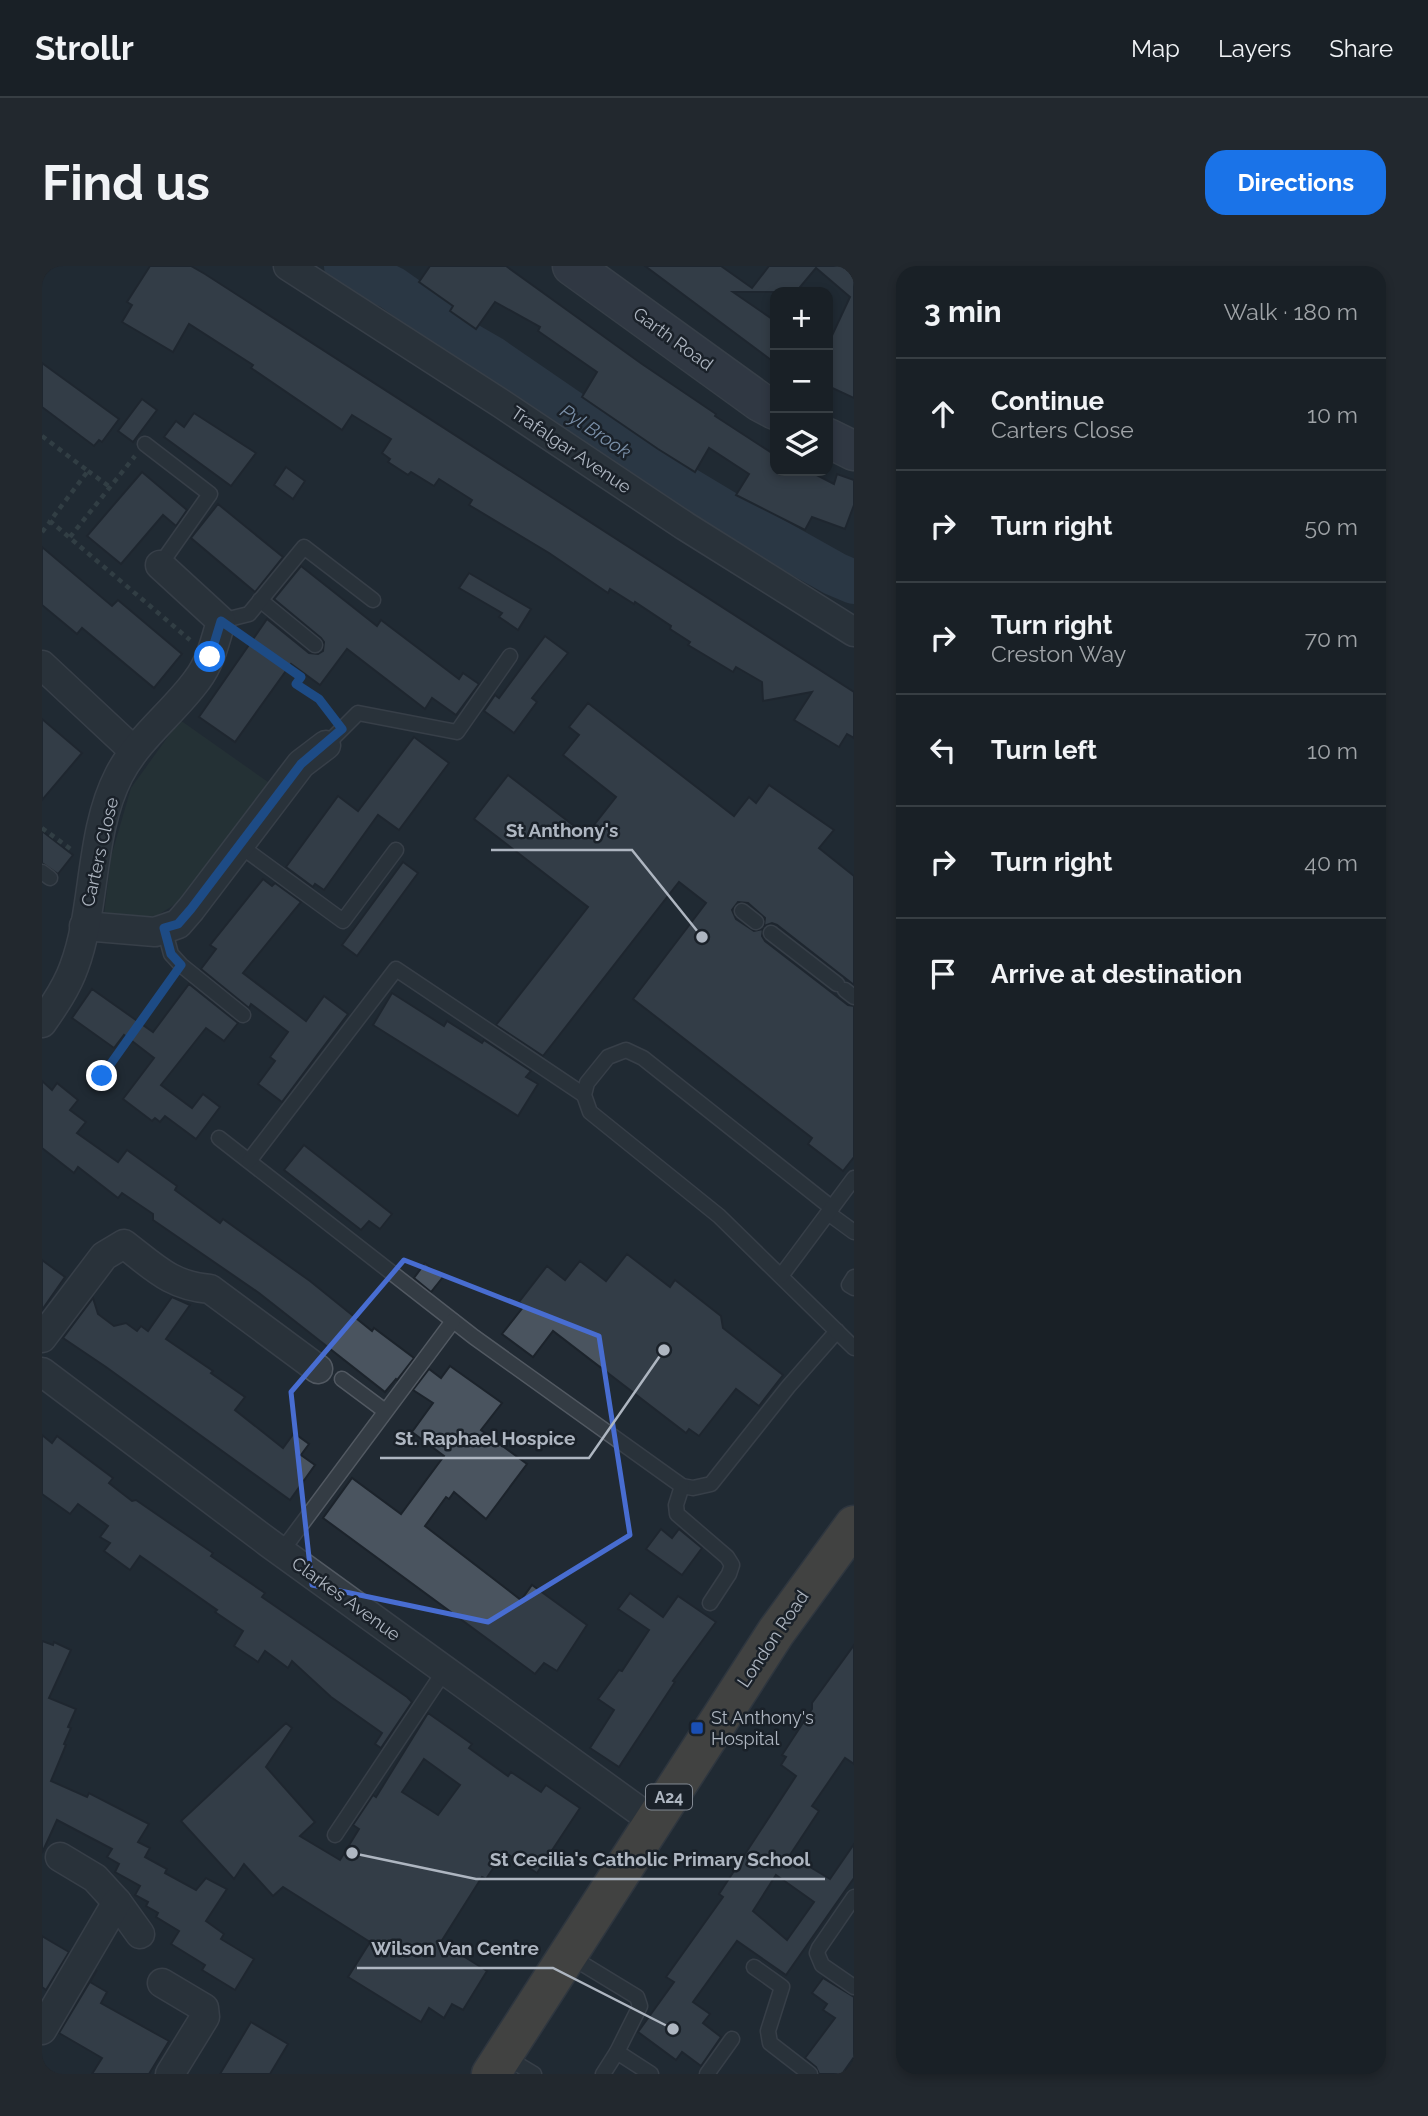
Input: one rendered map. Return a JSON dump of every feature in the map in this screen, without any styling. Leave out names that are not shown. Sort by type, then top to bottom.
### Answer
[{"type":"highway","name":"London Road","points":[[509,2068],[567,1954],[776,1632],[854,1525]]},
{"type":"street","name":"Trafalgar Avenue","points":[[288,266],[685,526],[854,632]]},
{"type":"street","name":"Garth Road","points":[[572,266],[770,407]]},
{"type":"street","points":[[833,440],[854,451]]},
{"type":"street","points":[[160,565],[221,621]]},
{"type":"street","name":"Carters Close","points":[[42,1023],[56,1003],[74,967],[84,926],[93,866],[118,777],[134,751],[198,680],[210,657],[221,621]]},
{"type":"street","points":[[47,677],[134,751]]},
{"type":"street","points":[[84,926],[155,932],[178,924],[301,764],[334,737]]},
{"type":"street","points":[[42,1338],[104,1256],[124,1244],[174,1282],[192,1288],[210,1289],[330,1374]]},
{"type":"street","name":"Clarkes Avenue","points":[[42,1372],[281,1552],[653,1821]]},
{"type":"street","points":[[60,1857],[95,1878],[117,1902],[140,1934]]},
{"type":"street","points":[[42,2030],[117,1902]]},
{"type":"street","points":[[162,1983],[204,2008],[205,2017],[170,2074]]},
{"type":"lane","points":[[145,444],[210,494],[160,565]]},
{"type":"lane","points":[[221,621],[249,614],[304,547],[373,600]]},
{"type":"lane","points":[[260,600],[315,645]]},
{"type":"lane","points":[[334,737],[358,713],[457,732],[510,656]]},
{"type":"lane","points":[[239,845],[342,921],[396,850]]},
{"type":"lane","points":[[742,911],[756,922]]},
{"type":"lane","points":[[164,928],[171,954],[243,1015]]},
{"type":"lane","points":[[771,933],[845,990]]},
{"type":"lane","points":[[250,1161],[396,969],[584,1095]]},
{"type":"lane","points":[[854,1232],[653,1066],[626,1051],[608,1057],[587,1083],[584,1095],[590,1112],[719,1216],[854,1348]]},
{"type":"lane","points":[[219,1138],[453,1321],[682,1486],[693,1488],[711,1484],[788,1387],[837,1331]]},
{"type":"lane","points":[[781,1276],[854,1178]]},
{"type":"lane","points":[[854,1278],[849,1285],[854,1289]]},
{"type":"lane","points":[[281,1552],[453,1321]]},
{"type":"lane","points":[[330,1374],[385,1411]]},
{"type":"lane","points":[[682,1486],[677,1514],[732,1565],[709,1603]]},
{"type":"lane","points":[[335,1835],[445,1670]]},
{"type":"lane","points":[[854,1896],[817,1953],[822,1965],[854,1987]]},
{"type":"lane","points":[[567,1954],[637,1997],[640,2006],[603,2074]]},
{"type":"lane","points":[[754,1966],[782,1987],[768,2031],[769,2043],[810,2074]]},
{"type":"lane","points":[[707,2074],[732,2039]]},
{"type":"lane","points":[[617,2052],[651,2074]]},
{"type":"path","points":[[42,436],[110,487]]},
{"type":"path","points":[[70,537],[145,444]]},
{"type":"path","points":[[42,532],[88,471]]},
{"type":"path","points":[[50,521],[210,657]]},
{"type":"path","points":[[221,621],[301,677],[296,684],[319,699],[334,737]]},
{"type":"path","points":[[42,828],[93,866]]},
{"type":"path","points":[[102,1076],[181,965]]},
{"type":"highlighted area","points":[[404,1260],[599,1336],[630,1535],[488,1622],[312,1585],[291,1392]]},
{"type":"shaded area","points":[[180,720],[268,782],[196,891],[150,920],[104,915],[111,857],[131,788]]},
{"type":"building","points":[[150,266],[191,266],[205,274],[854,692],[854,738],[847,734],[839,747],[794,720],[812,692],[763,701],[762,682],[736,667],[733,672],[688,645],[690,642],[670,629],[671,626],[635,602],[634,604],[610,589],[608,593],[549,553],[469,505],[472,500],[439,479],[434,486],[411,472],[408,475],[388,462],[390,459],[382,453],[391,439],[352,415],[342,430],[251,368],[253,365],[189,324],[173,352],[122,322],[132,305],[127,302]]},
{"type":"building","points":[[430,266],[506,266],[716,414],[715,416],[770,452],[770,476],[819,476],[834,484],[837,474],[854,480],[854,505],[845,529],[812,517],[805,530],[736,495],[749,474],[709,448],[695,472],[582,397],[597,372],[538,331],[540,327],[495,302],[476,329],[450,311],[453,306],[419,282]]},
{"type":"building","points":[[645,266],[721,266],[752,288],[769,266],[854,266],[854,398],[833,388],[833,333],[850,297],[816,268],[800,287],[770,287],[770,292],[733,292],[770,318],[770,359]]},
{"type":"building","points":[[42,363],[119,419],[102,442],[99,440],[94,446],[42,407]]},
{"type":"building","points":[[142,399],[157,410],[133,442],[118,431]]},
{"type":"building","points":[[194,413],[256,453],[231,486],[164,437],[176,421],[184,427]]},
{"type":"building","points":[[286,467],[305,481],[293,499],[274,485]]},
{"type":"building","points":[[142,472],[187,510],[176,526],[163,515],[121,564],[87,536]]},
{"type":"building","points":[[218,504],[283,557],[255,592],[191,538]]},
{"type":"building","points":[[42,547],[112,606],[118,600],[182,654],[154,688],[82,628],[77,634],[42,605]]},
{"type":"building","points":[[301,566],[377,626],[381,620],[459,679],[463,673],[479,684],[456,715],[432,698],[425,709],[347,649],[320,685],[291,664],[235,742],[199,717],[267,619],[309,653],[318,654],[323,651],[324,642],[321,638],[274,599]]},
{"type":"building","points":[[469,573],[531,609],[518,630],[499,617],[502,613],[459,588]]},
{"type":"building","points":[[545,636],[568,653],[532,698],[537,702],[514,733],[484,711],[495,695],[499,698]]},
{"type":"building","points":[[588,703],[734,816],[749,797],[756,803],[769,785],[834,830],[819,848],[854,876],[854,985],[777,925],[772,923],[764,926],[765,918],[748,903],[738,902],[732,910],[736,919],[754,931],[763,929],[762,936],[765,941],[848,1005],[854,1006],[854,1157],[843,1171],[808,1144],[812,1138],[633,999],[706,903],[679,882],[543,1056],[496,1025],[588,907],[474,819],[508,775],[586,835],[616,797],[563,755],[579,735],[569,727]]},
{"type":"building","points":[[42,719],[82,753],[42,800]]},
{"type":"building","points":[[414,737],[449,763],[399,830],[378,815],[324,890],[315,884],[313,887],[286,867],[338,796],[358,811]]},
{"type":"building","points":[[42,831],[73,855],[58,874],[42,863]]},
{"type":"building","points":[[403,862],[418,873],[357,956],[342,945]]},
{"type":"building","points":[[263,879],[272,886],[275,883],[301,902],[243,973],[306,1021],[324,996],[348,1014],[282,1102],[258,1084],[275,1061],[270,1057],[288,1032],[251,1004],[249,1008],[201,969],[216,949],[210,945]]},
{"type":"building","points":[[189,984],[238,1023],[224,1041],[206,1028],[161,1085],[192,1108],[203,1094],[220,1107],[196,1139],[165,1116],[160,1122],[155,1118],[152,1121],[123,1099],[154,1058],[124,1035],[114,1048],[72,1018],[92,989],[153,1032]]},
{"type":"building","points":[[392,993],[444,1026],[447,1021],[482,1043],[484,1040],[531,1071],[526,1077],[538,1084],[518,1116],[373,1025]]},
{"type":"building","points":[[42,1081],[52,1090],[57,1083],[78,1100],[70,1110],[86,1122],[77,1133],[118,1162],[127,1150],[177,1186],[175,1190],[220,1223],[223,1219],[310,1281],[372,1331],[374,1328],[414,1358],[397,1380],[385,1392],[259,1293],[153,1220],[153,1214],[122,1193],[118,1198],[78,1167],[74,1173],[42,1148]]},
{"type":"building","points":[[304,1145],[392,1214],[380,1229],[369,1221],[361,1230],[284,1170]]},
{"type":"building","points":[[627,1254],[670,1287],[675,1280],[721,1316],[723,1328],[783,1375],[759,1406],[736,1389],[699,1436],[689,1429],[686,1433],[553,1331],[533,1357],[502,1334],[524,1306],[519,1302],[547,1266],[565,1280],[580,1261],[606,1281]]},
{"type":"building","points":[[42,1260],[65,1277],[42,1310]]},
{"type":"building","points":[[425,1263],[443,1277],[431,1292],[414,1278]]},
{"type":"building","points":[[172,1297],[190,1305],[166,1339],[245,1397],[235,1410],[283,1448],[294,1433],[309,1444],[301,1455],[315,1465],[290,1500],[63,1338],[93,1298],[98,1314],[114,1326],[126,1323],[137,1331],[141,1326],[148,1331]]},
{"type":"building","points":[[450,1366],[502,1403],[481,1430],[527,1464],[486,1519],[454,1492],[449,1499],[446,1497],[425,1526],[521,1600],[532,1585],[587,1625],[557,1671],[544,1663],[535,1674],[323,1518],[352,1478],[401,1514],[444,1456],[412,1432],[433,1403],[413,1390],[429,1369],[441,1378]]},
{"type":"building","points":[[42,1435],[52,1443],[57,1436],[113,1478],[109,1483],[132,1501],[136,1500],[213,1553],[211,1556],[265,1593],[262,1597],[407,1697],[412,1702],[381,1748],[375,1744],[382,1733],[331,1697],[292,1661],[288,1668],[265,1651],[258,1662],[234,1646],[243,1631],[215,1612],[217,1610],[140,1556],[130,1570],[104,1551],[110,1543],[100,1537],[108,1526],[78,1504],[70,1514],[42,1494]]},
{"type":"building","points":[[661,1529],[672,1538],[679,1529],[702,1548],[682,1575],[646,1549]]},
{"type":"building","points":[[630,1593],[663,1617],[678,1596],[716,1622],[673,1681],[675,1682],[619,1767],[590,1748],[614,1710],[598,1699],[619,1670],[622,1671],[649,1630],[618,1609]]},
{"type":"building","points":[[42,1641],[53,1645],[54,1642],[71,1650],[49,1698],[76,1709],[68,1727],[71,1728],[64,1744],[66,1745],[51,1781],[87,1797],[89,1793],[149,1824],[138,1842],[150,1848],[145,1857],[167,1869],[165,1873],[196,1890],[206,1878],[227,1889],[206,1921],[224,1934],[221,1939],[254,1959],[235,1990],[202,1970],[205,1965],[171,1944],[179,1931],[156,1917],[158,1913],[146,1906],[148,1902],[135,1895],[140,1886],[115,1872],[119,1864],[107,1857],[112,1849],[57,1820],[42,1853]]},
{"type":"building","points":[[854,1645],[854,1764],[845,1758],[812,1806],[819,1811],[790,1855],[830,1879],[854,1844],[854,1878],[786,1975],[737,1941],[693,2002],[710,2014],[703,2023],[721,2037],[701,2066],[682,2052],[676,2060],[638,2032],[674,1982],[666,1977],[723,1897],[719,1894],[796,1776],[781,1765],[786,1757],[782,1755],[812,1709],[812,1703]],"holes":[[[776,1875],[814,1902],[787,1940],[753,1911]]]},
{"type":"building","points":[[428,1713],[472,1744],[469,1748],[508,1776],[511,1772],[541,1792],[546,1785],[580,1808],[537,1873],[504,1852],[486,1879],[482,1877],[441,1942],[487,1971],[463,2010],[452,2004],[444,2018],[429,2008],[421,2022],[348,1977],[370,1942],[283,1887],[273,1896],[244,1864],[234,1879],[181,1821],[286,1723],[292,1728],[266,1767],[315,1822],[300,1836],[340,1860],[359,1829],[353,1825],[373,1795],[376,1797]],"holes":[[[424,1759],[460,1785],[438,1815],[402,1792]]]},
{"type":"building","points":[[42,1936],[69,1952],[46,1990],[42,1987]]},
{"type":"building","points":[[97,1970],[90,1982],[107,1992],[101,2003],[169,2041],[149,2074],[92,2074],[102,2058],[59,2033]]},
{"type":"building","points":[[823,1978],[854,1997],[854,2057],[842,2074],[819,2074],[816,2067],[805,2058],[835,2018],[823,2010],[827,2004],[812,1993]]},
{"type":"building","points":[[251,2022],[288,2044],[270,2074],[220,2074]]},
{"type":"waterway","name":"Pyl Brook","points":[[346,266],[392,288],[457,338],[490,357],[650,467],[730,515],[854,582]]},
{"type":"place","name":"St Anthony's","points":[[702,937]]},
{"type":"place","name":"St. Raphael Hospice","points":[[664,1350]]},
{"type":"place","name":"St Anthony's Hospital","points":[[697,1728]]},
{"type":"place","name":"St Cecilia's Catholic Primary School","points":[[352,1853]]},
{"type":"place","name":"Wilson Van Centre","points":[[673,2029]]},
{"type":"route","points":[[102,1076],[181,965],[171,954],[164,928],[178,924],[301,764],[342,729],[319,699],[296,684],[301,677],[221,621],[210,657]]}]
